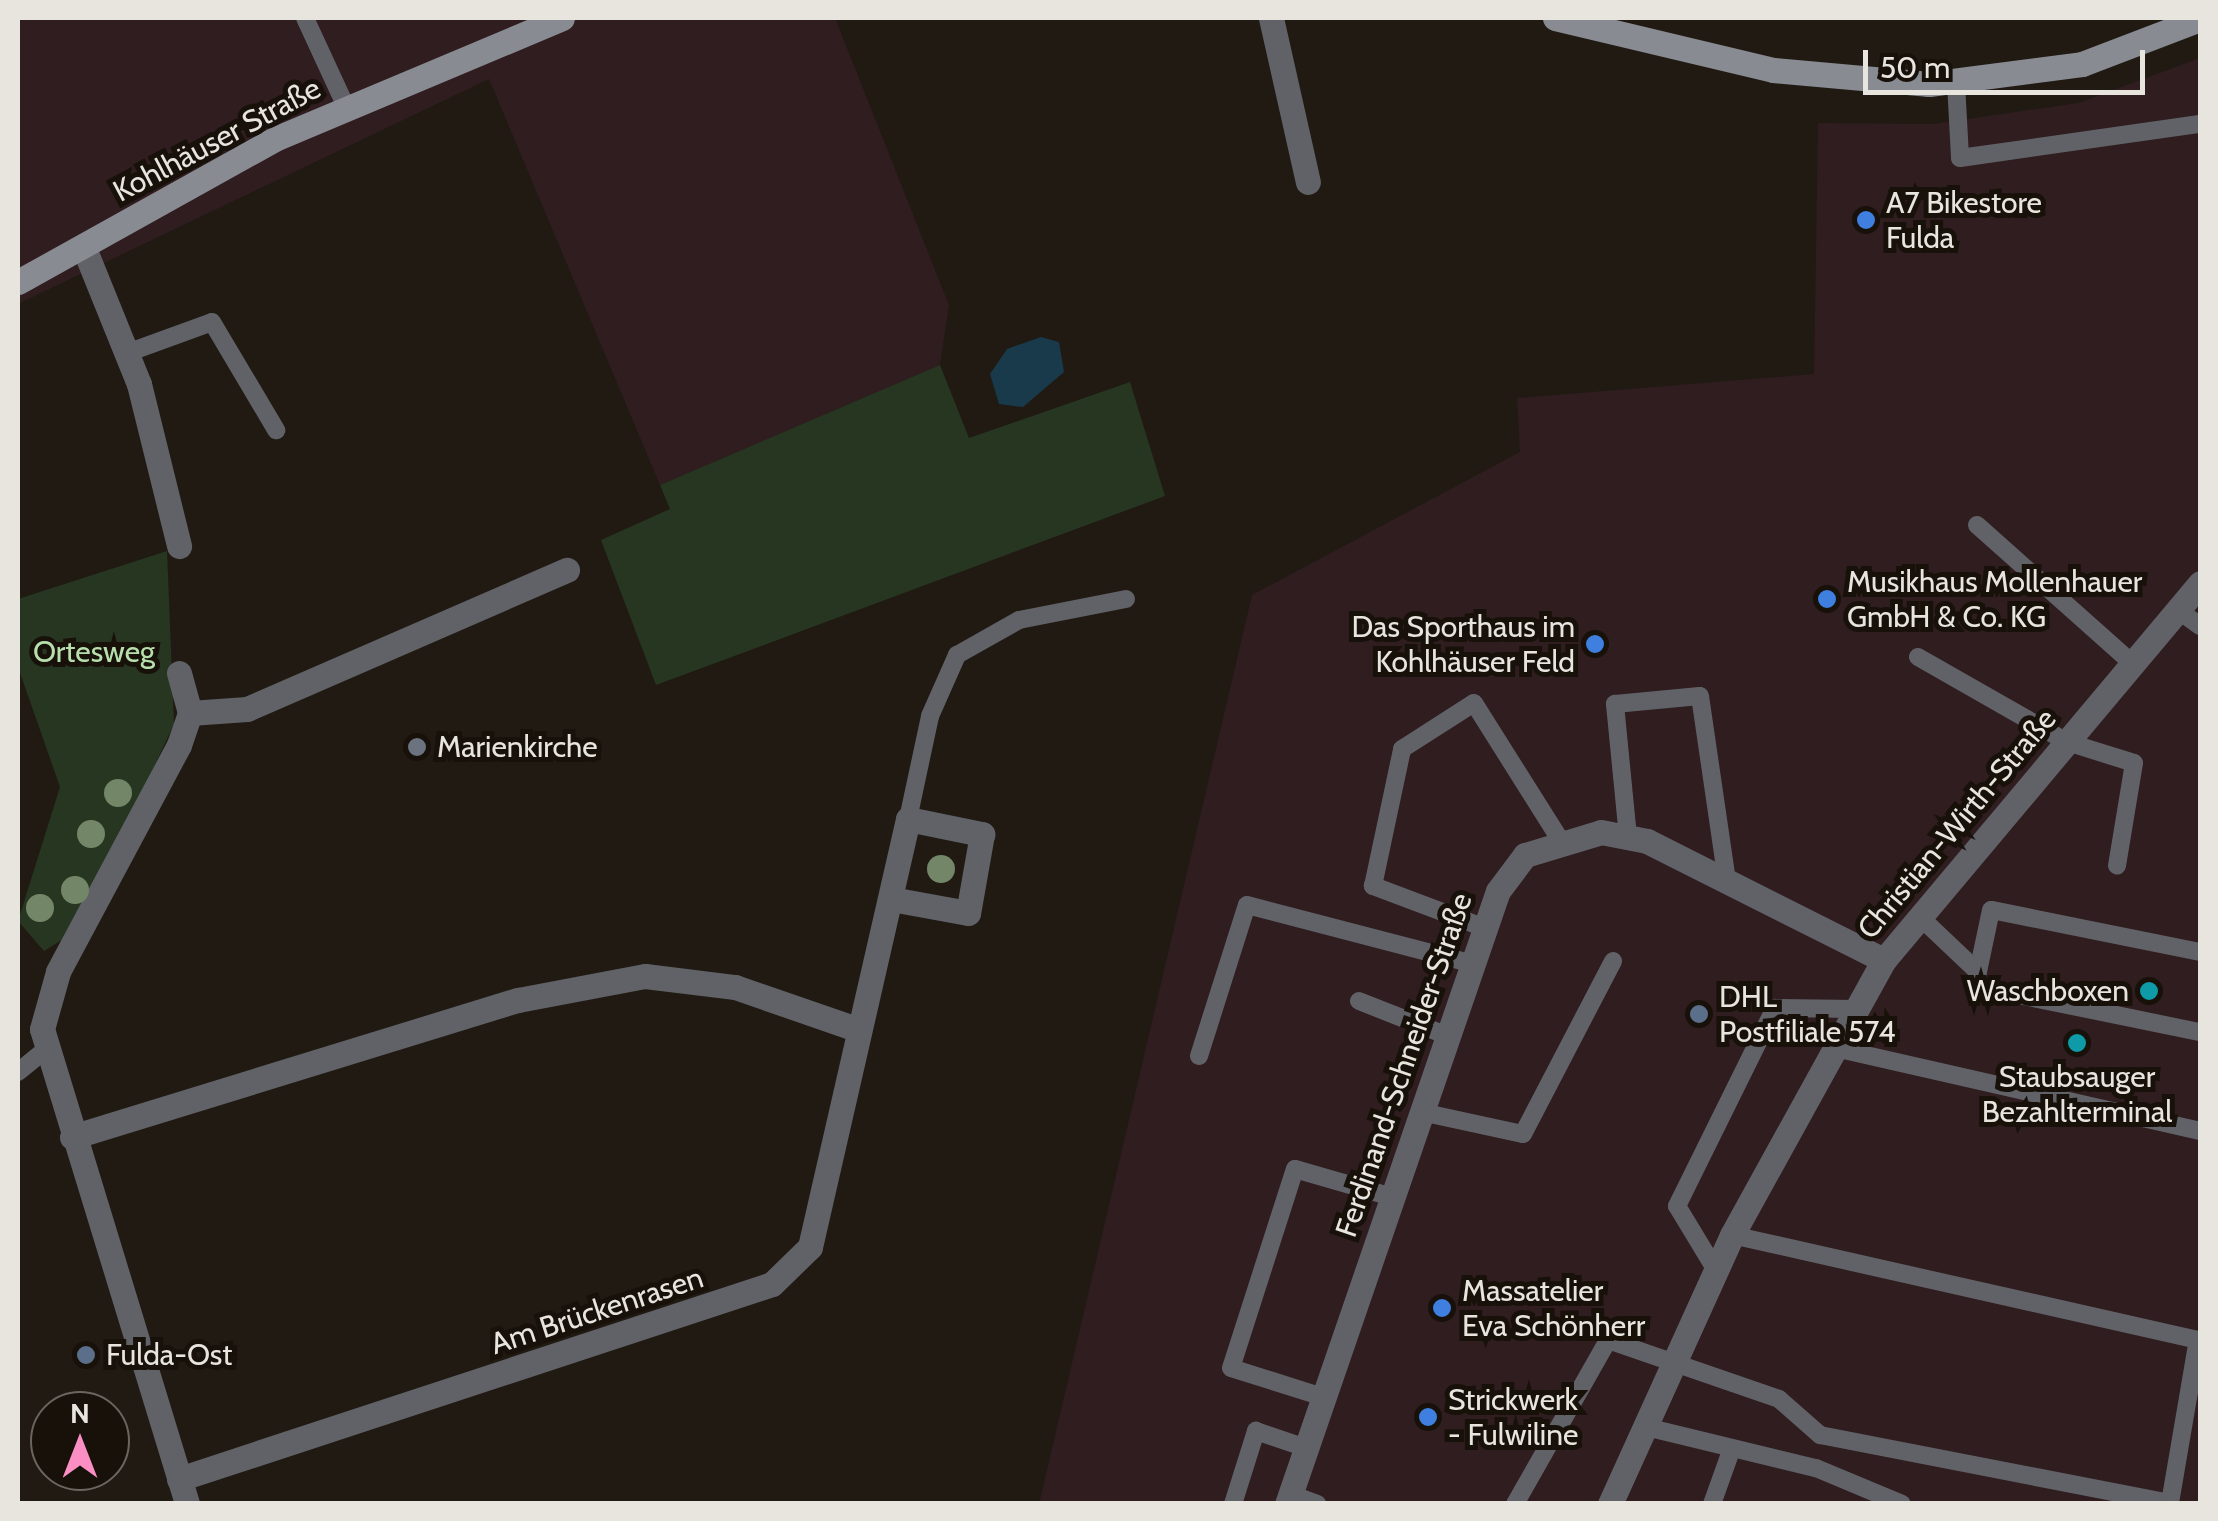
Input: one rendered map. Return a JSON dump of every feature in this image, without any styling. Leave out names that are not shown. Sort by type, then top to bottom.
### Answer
[{"type":"main road","name":"Kohlhäuser Straße","points":[[18,282],[347,109],[562,18]]},
{"type":"main road","points":[[1555,18],[1833,80],[1956,83],[2082,64],[2200,19]]},
{"type":"street","points":[[1271,18],[1308,182]]},
{"type":"street","points":[[84,248],[127,353],[179,546]]},
{"type":"street","points":[[190,712],[247,709],[567,570]]},
{"type":"street","name":"Christian-Wirth-Straße","points":[[1610,1504],[1732,1235],[1884,960],[2200,583]]},
{"type":"street","points":[[179,673],[190,712],[52,986],[44,1052],[183,1491]]},
{"type":"street","points":[[891,899],[968,913],[982,834],[908,818]]},
{"type":"street","name":"Am Brückenrasen","points":[[183,1491],[772,1284],[810,1246],[856,1030],[908,818]]},
{"type":"street","points":[[1560,838],[1628,837],[1727,881],[1884,960]]},
{"type":"street","name":"Ferdinand-Schneider-Straße","points":[[1288,1499],[1485,928],[1525,855],[1560,838]]},
{"type":"street","points":[[72,1137],[518,1000],[645,976],[734,987],[856,1030]]},
{"type":"lane","points":[[305,18],[347,109]]},
{"type":"lane","points":[[1956,83],[1960,158],[2200,124]]},
{"type":"lane","points":[[127,353],[212,322],[276,430]]},
{"type":"lane","points":[[1977,526],[2133,664]]},
{"type":"lane","points":[[908,818],[930,716],[957,655],[1020,620],[1126,599]]},
{"type":"lane","points":[[2178,610],[2200,626]]},
{"type":"lane","points":[[1918,657],[2067,742],[2134,763],[2118,866]]},
{"type":"lane","points":[[1628,837],[1615,704],[1700,696],[1727,881]]},
{"type":"lane","points":[[1485,928],[1372,886],[1402,749],[1474,703],[1560,838]]},
{"type":"lane","points":[[1200,1056],[1247,904],[1473,964]]},
{"type":"lane","points":[[2200,952],[1991,910],[1975,986],[2200,1032]]},
{"type":"lane","points":[[1920,916],[1978,971]]},
{"type":"lane","points":[[1422,1112],[1524,1134],[1613,961]]},
{"type":"lane","points":[[1359,1000],[1448,1036]]},
{"type":"lane","points":[[1717,1272],[1678,1206],[1775,1008],[1857,1009]]},
{"type":"lane","points":[[1835,1048],[2200,1131]]},
{"type":"lane","points":[[18,1072],[44,1052]]},
{"type":"lane","points":[[1324,1396],[1232,1368],[1295,1170],[1392,1197]]},
{"type":"lane","points":[[1515,1504],[1608,1340],[1779,1399],[1820,1436],[2170,1503],[2198,1340],[1732,1235]]},
{"type":"lane","points":[[1646,1427],[1732,1451],[1816,1468],[1902,1504]]},
{"type":"lane","points":[[1233,1504],[1256,1431],[1306,1448]]},
{"type":"lane","points":[[1712,1504],[1732,1451]]},
{"type":"lane","points":[[1288,1499],[1316,1504]]},
{"type":"shaded area","points":[[18,18],[835,18],[949,305],[940,365],[660,485],[489,79],[18,304]]},
{"type":"shaded area","points":[[2200,58],[2200,1503],[1039,1504],[1252,595],[1520,452],[1517,398],[1814,374],[1818,123],[1933,124],[2078,103]]},
{"type":"green space","points":[[940,365],[969,438],[1130,382],[1165,496],[656,685],[601,540],[670,509],[660,485]]},
{"type":"green space","name":"Ortesweg","points":[[167,551],[174,724],[78,930],[44,951],[18,921],[60,787],[18,667],[18,599]]},
{"type":"water","points":[[1041,337],[1059,342],[1064,372],[1023,407],[999,404],[990,374],[1007,349]]},
{"type":"place","name":"A7 Bikestore Fulda","points":[[1866,220]]},
{"type":"place","name":"Musikhaus Mollenhauer GmbH & Co. KG","points":[[1827,599]]},
{"type":"place","name":"Das Sporthaus im Kohlhäuser Feld","points":[[1595,644]]},
{"type":"place","name":"Marienkirche","points":[[417,747]]},
{"type":"place","name":"Waschboxen","points":[[2149,991]]},
{"type":"place","name":"DHL Postfiliale 574","points":[[1699,1014]]},
{"type":"place","name":"Staubsauger Bezahlterminal","points":[[2077,1043]]},
{"type":"place","name":"Massatelier Eva Schönherr","points":[[1442,1308]]},
{"type":"place","name":"Fulda-Ost","points":[[86,1355]]},
{"type":"place","name":"Strickwerk - Fulwiline","points":[[1428,1417]]}]
